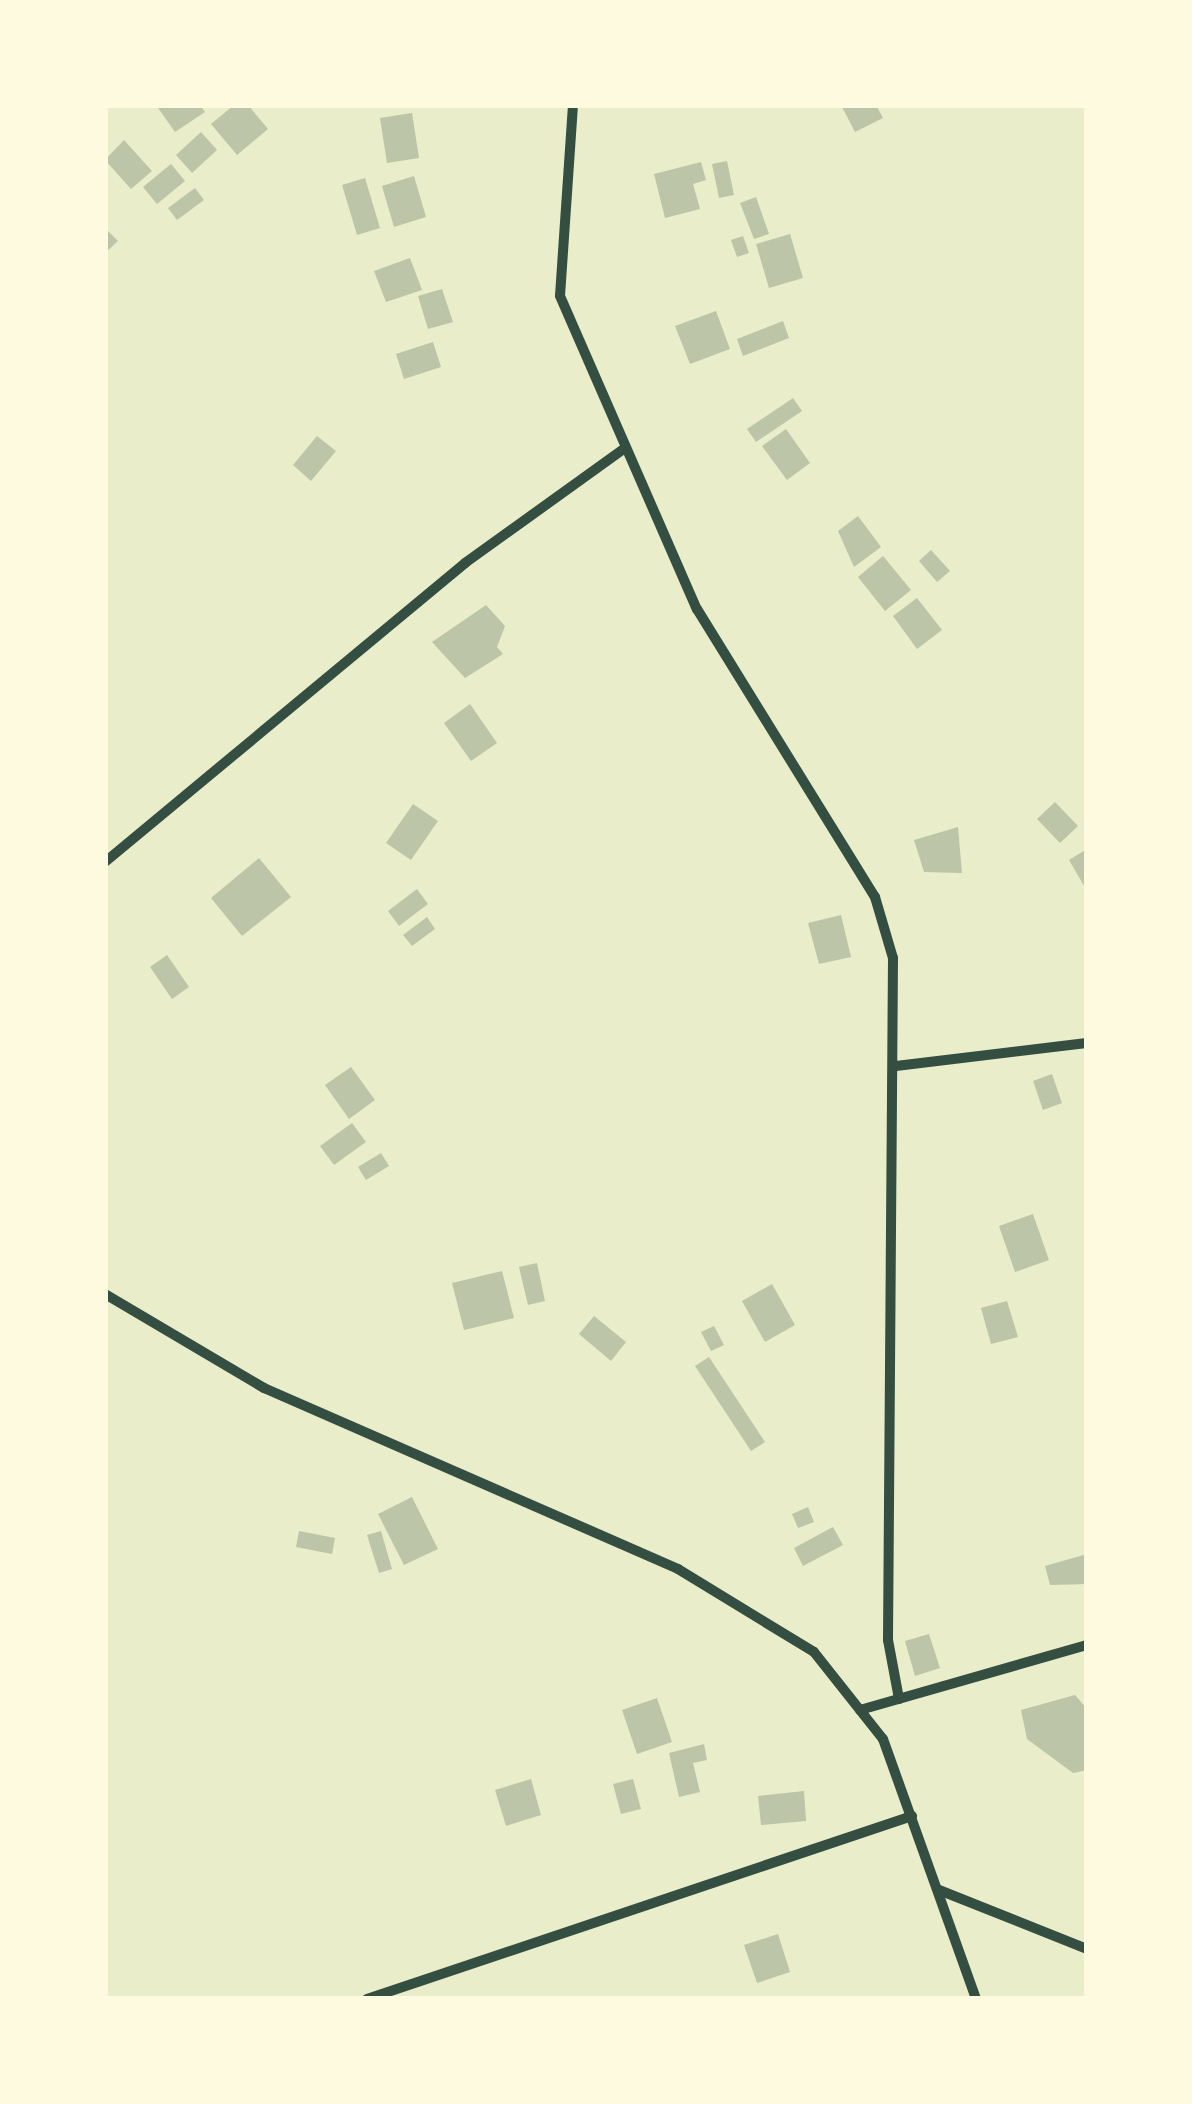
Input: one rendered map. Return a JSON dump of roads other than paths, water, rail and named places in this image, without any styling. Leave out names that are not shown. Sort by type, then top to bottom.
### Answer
[{"type":"street","points":[[573,105],[560,296],[625,448],[731,674],[875,897],[893,958],[896,1066],[888,1640],[899,1699]]},
{"type":"street","points":[[105,862],[465,563],[625,448]]},
{"type":"street","points":[[896,1066],[1087,1043]]},
{"type":"street","points":[[105,1294],[264,1388],[678,1569],[814,1652],[883,1739],[976,1999]]},
{"type":"street","points":[[860,1710],[1087,1645]]},
{"type":"street","points":[[367,1999],[912,1816]]},
{"type":"street","points":[[939,1890],[1087,1949]]}]
